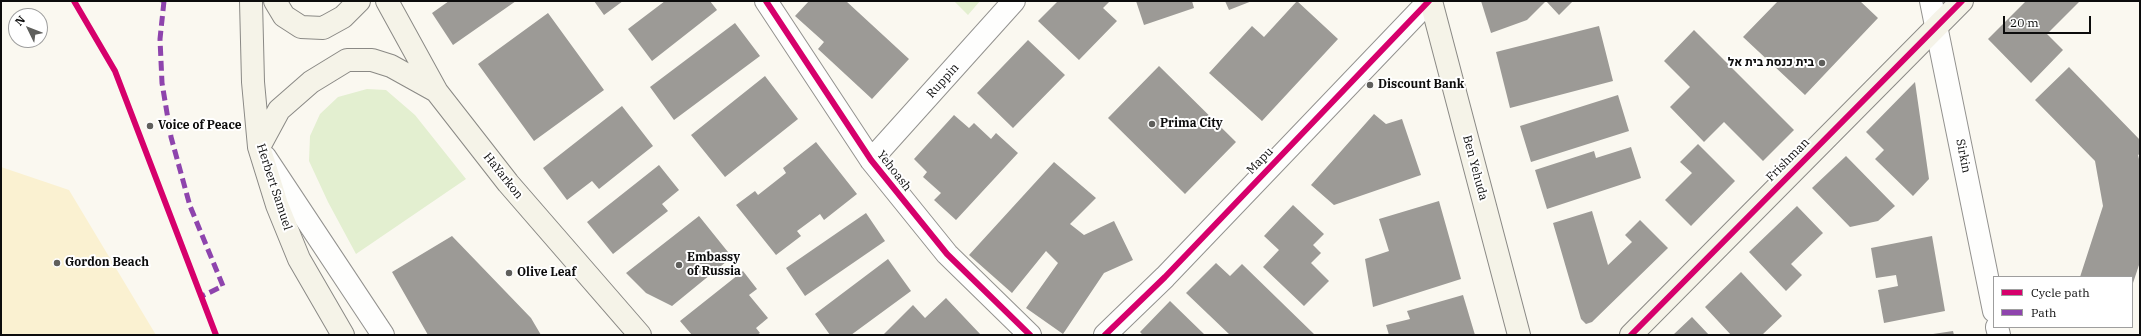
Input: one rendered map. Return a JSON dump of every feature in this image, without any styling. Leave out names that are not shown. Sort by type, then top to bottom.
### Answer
[{"type":"main road","name":"Herbert Samuel","points":[[251,1],[253,82],[259,147],[277,205],[299,259],[343,335]]},
{"type":"main road","points":[[274,1],[284,16],[302,28],[323,28],[343,17],[359,1]]},
{"type":"main road","name":"HaYarkon","points":[[387,1],[437,92],[508,183],[640,335]]},
{"type":"main road","name":"Ben Yehuda","points":[[1430,1],[1519,335]]},
{"type":"main road","name":"Frishman","points":[[1631,335],[1962,1]]},
{"type":"main road","points":[[259,147],[279,110],[311,82],[347,60],[372,60],[391,66],[437,92]]},
{"type":"street","name":"Yehoash","points":[[766,1],[871,160],[947,254],[1030,335]]},
{"type":"street","name":"Ruppin","points":[[871,160],[1014,1]]},
{"type":"street","name":"Mapu","points":[[1105,335],[1165,277],[1430,1]]},
{"type":"street","name":"Sirkin","points":[[1931,1],[1993,306]]},
{"type":"street","points":[[259,147],[383,335]]},
{"type":"green space","points":[[954,1],[980,1],[968,15]]},
{"type":"green space","points":[[367,89],[386,90],[415,115],[466,179],[356,254],[328,202],[309,161],[310,136],[320,114],[338,97]]},
{"type":"sand","name":"Gordon Beach","points":[[1,167],[69,190],[156,335],[1,335]]},
{"type":"building","points":[[449,1],[516,1],[453,45],[432,13]]},
{"type":"building","points":[[594,1],[623,1],[604,15]]},
{"type":"building","points":[[665,1],[710,1],[717,10],[652,61],[628,29]]},
{"type":"building","points":[[809,1],[846,1],[909,59],[872,99],[818,49],[824,42],[795,16]]},
{"type":"building","points":[[1058,1],[1110,1],[1103,8],[1117,21],[1079,60],[1038,21]]},
{"type":"building","points":[[1136,1],[1192,1],[1194,8],[1144,25]]},
{"type":"building","points":[[1225,1],[1252,1],[1229,10]]},
{"type":"building","points":[[1297,1],[1338,39],[1262,121],[1209,73],[1252,26],[1264,37]]},
{"type":"building","points":[[1481,1],[1546,1],[1527,20],[1491,33]]},
{"type":"building","points":[[1546,1],[1573,1],[1559,15]]},
{"type":"building","points":[[1778,1],[1860,1],[1878,18],[1805,95],[1743,37]]},
{"type":"building","points":[[2026,1],[2079,2],[2047,34],[2063,50],[2031,83],[1988,39]]},
{"type":"building","points":[[548,13],[604,90],[534,141],[478,64]]},
{"type":"building","points":[[735,23],[760,56],[674,120],[650,87]]},
{"type":"building","points":[[1599,26],[1613,81],[1510,108],[1496,52]]},
{"type":"building","points":[[1694,30],[1794,130],[1763,161],[1724,122],[1704,142],[1670,107],[1690,87],[1664,61]]},
{"type":"building","points":[[1028,40],[1065,75],[1013,128],[977,93]]},
{"type":"building","points":[[1159,66],[1236,142],[1185,194],[1108,118]]},
{"type":"building","points":[[2069,67],[2140,140],[2140,154],[2138,155],[2140,163],[2140,262],[2133,283],[2133,276],[2080,276],[2103,206],[2095,161],[2035,100]]},
{"type":"building","points":[[765,76],[798,119],[725,177],[691,135]]},
{"type":"building","points":[[1915,82],[1929,179],[1913,196],[1875,159],[1884,150],[1866,132]]},
{"type":"building","points":[[1618,95],[1629,131],[1531,162],[1520,126]]},
{"type":"building","points":[[622,106],[653,146],[599,189],[592,181],[567,200],[543,168]]},
{"type":"building","points":[[1374,114],[1386,124],[1402,119],[1421,175],[1334,205],[1311,185]]},
{"type":"building","points":[[954,115],[969,128],[974,123],[991,139],[996,133],[1018,153],[956,220],[934,200],[941,193],[923,177],[927,172],[914,159]]},
{"type":"building","points":[[816,142],[857,194],[824,220],[820,214],[797,231],[801,236],[776,255],[736,205],[755,191],[758,195],[786,173],[783,168]]},
{"type":"building","points":[[1698,144],[1735,181],[1691,226],[1665,200],[1692,173],[1680,162]]},
{"type":"building","points":[[1631,147],[1641,178],[1547,209],[1535,170],[1594,151],[1596,158]]},
{"type":"building","points":[[1846,156],[1895,206],[1878,221],[1850,227],[1812,188]]},
{"type":"building","points":[[1054,162],[1096,198],[1070,224],[1084,235],[1114,221],[1133,260],[1104,273],[1063,334],[1026,308],[1058,263],[1046,251],[1012,293],[969,255]]},
{"type":"building","points":[[659,165],[679,190],[662,204],[668,211],[613,254],[587,222]]},
{"type":"building","points":[[1439,201],[1461,279],[1373,307],[1365,259],[1389,251],[1379,219]]},
{"type":"building","points":[[1293,205],[1324,234],[1313,245],[1321,253],[1311,263],[1329,281],[1304,306],[1263,267],[1279,250],[1264,236]]},
{"type":"building","points":[[1797,206],[1823,233],[1791,264],[1802,275],[1786,291],[1749,252]]},
{"type":"building","points":[[1592,211],[1608,265],[1632,242],[1625,235],[1640,220],[1668,248],[1592,322],[1586,324],[1581,319],[1553,223]]},
{"type":"building","points":[[866,213],[885,241],[805,296],[786,268]]},
{"type":"building","name":"Embassy of Russia","points":[[699,216],[732,257],[672,306],[646,293],[626,273]]},
{"type":"building","points":[[452,236],[531,318],[541,335],[428,335],[392,272]]},
{"type":"building","points":[[1932,236],[1945,311],[1884,323],[1878,290],[1898,286],[1896,275],[1876,278],[1871,248]]},
{"type":"building","points":[[888,259],[911,291],[851,335],[830,335],[815,314]]},
{"type":"building","points":[[1216,263],[1230,276],[1242,264],[1315,335],[1230,335],[1186,293]]},
{"type":"building","points":[[743,271],[757,289],[749,295],[768,318],[756,328],[760,333],[757,335],[692,335],[680,321]]},
{"type":"building","points":[[1741,272],[1782,316],[1763,334],[1764,335],[1731,335],[1705,307]]},
{"type":"building","points":[[1463,295],[1475,335],[1389,335],[1386,325],[1410,319],[1407,311]]},
{"type":"building","points":[[946,298],[981,335],[883,335],[913,305],[925,318]]},
{"type":"building","points":[[1170,301],[1205,335],[1143,335],[1140,332]]},
{"type":"building","points":[[1692,317],[1709,335],[1673,335]]},
{"type":"building","points":[[1953,331],[1954,335],[1933,335],[1933,334]]},
{"type":"marked path","points":[[164,1],[160,39],[162,83],[171,137],[190,206],[223,286],[202,296]]},
{"type":"cycle path","points":[[74,1],[115,71],[216,335]]},
{"type":"cycle path","points":[[766,1],[871,160],[947,254],[1030,335]]},
{"type":"cycle path","points":[[1105,335],[1165,277],[1429,1]]},
{"type":"cycle path","points":[[1631,335],[1962,1]]},
{"type":"place","name":"בית כנסת בית אל","points":[[1822,63]]},
{"type":"place","name":"Discount Bank","points":[[1370,85]]},
{"type":"place","name":"Prima City","points":[[1152,124]]},
{"type":"place","name":"Voice of Peace","points":[[150,126]]},
{"type":"place","name":"Gordon Beach","points":[[57,263]]},
{"type":"place","name":"Embassy of Russia","points":[[679,265]]},
{"type":"place","name":"Olive Leaf","points":[[509,273]]}]
